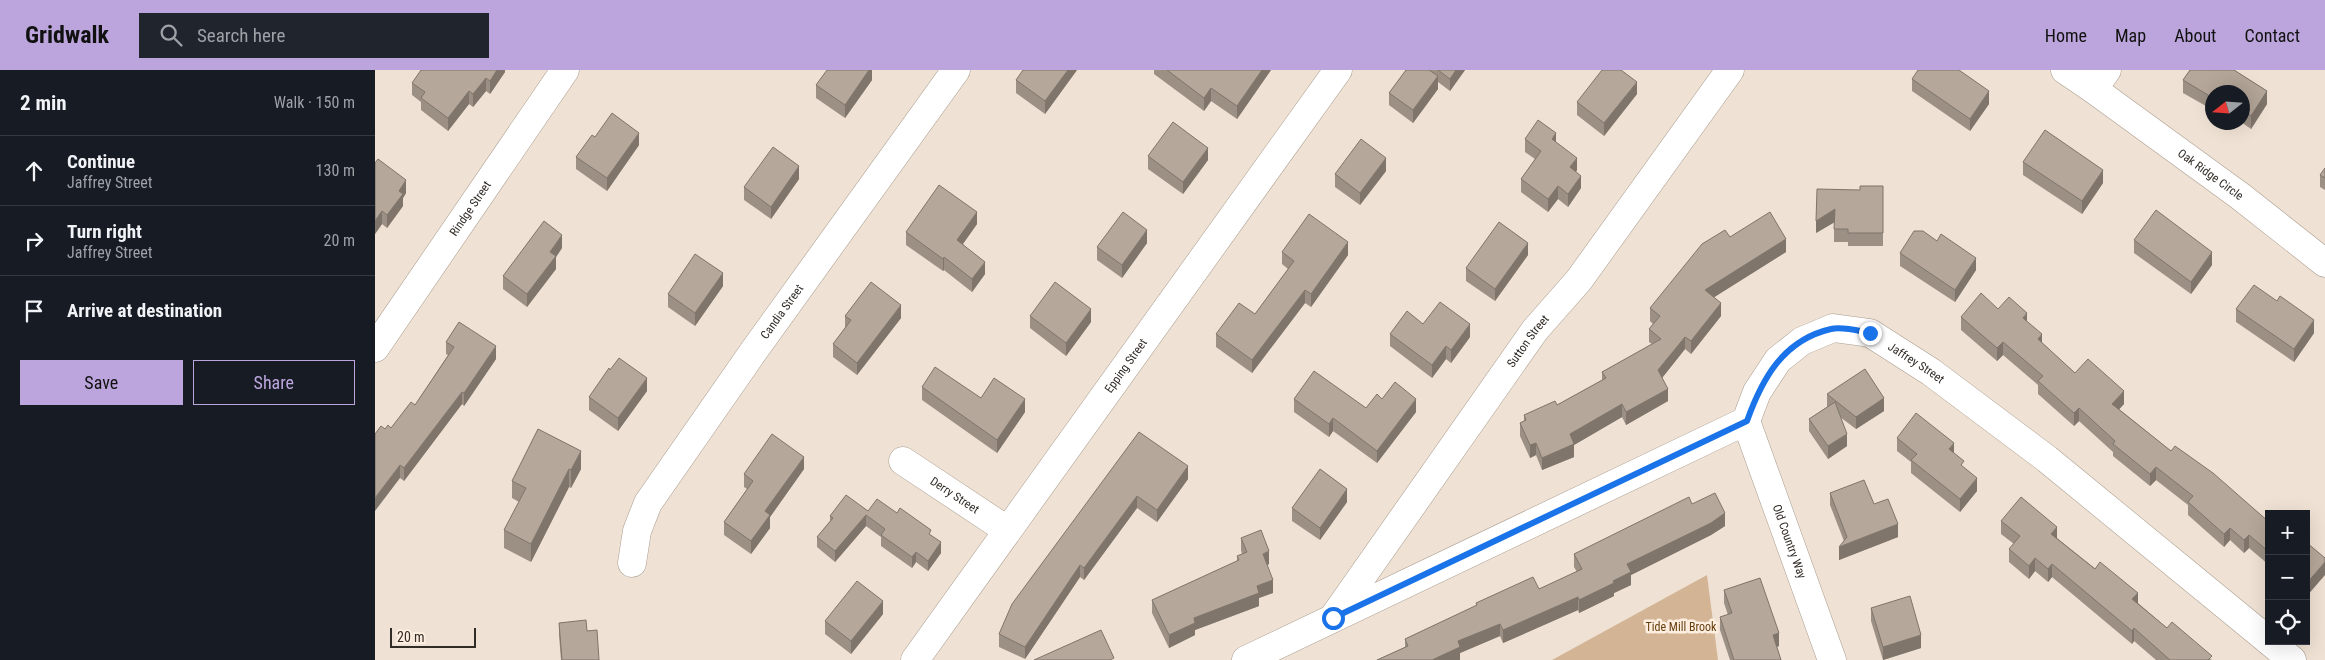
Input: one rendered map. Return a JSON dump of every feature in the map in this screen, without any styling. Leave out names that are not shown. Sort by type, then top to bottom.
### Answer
[{"type":"street","name":"Rindge Street","points":[[375,348],[565,70]]},
{"type":"street","name":"Candia Street","points":[[632,563],[637,530],[648,503],[753,352],[956,70]]},
{"type":"street","name":"Epping Street","points":[[915,660],[1338,70]]},
{"type":"street","name":"Sutton Street","points":[[1333,618],[1535,330],[1579,280],[1730,70]]},
{"type":"street","name":"Oak Ridge Circle","points":[[2065,70],[2100,80],[2240,196],[2325,263]]},
{"type":"street","name":"Jaffrey Street","points":[[1747,421],[1757,392],[1777,360],[1802,341],[1833,328],[1870,333],[1931,372],[2047,459],[2265,638]]},
{"type":"street","points":[[1246,660],[1747,421]]},
{"type":"street","name":"Old Country Way","points":[[1747,421],[1832,660]]},
{"type":"street","name":"Derry Street","points":[[903,461],[1007,530]]},
{"type":"street","name":"Jaffrey Street","points":[[2274,645],[2292,660]]},
{"type":"green space","name":"Tide Mill Brook","points":[[1707,575],[1718,660],[1552,660]]},
{"type":"building","points":[[421,70],[497,70],[490,81],[486,78],[473,94],[469,91],[448,118],[421,98],[425,92],[412,83]]},
{"type":"building","points":[[827,70],[869,70],[845,105],[816,85]]},
{"type":"building","points":[[1023,70],[1068,70],[1045,101],[1016,80]]},
{"type":"building","points":[[1167,70],[1262,70],[1237,106],[1211,88],[1204,98]]},
{"type":"building","points":[[1406,70],[1429,70],[1438,76],[1413,110],[1389,93]]},
{"type":"building","points":[[1438,70],[1456,70],[1450,79]]},
{"type":"building","points":[[1602,70],[1621,70],[1637,82],[1604,123],[1577,102]]},
{"type":"building","points":[[1918,70],[1959,70],[1989,91],[1970,119],[1912,79]]},
{"type":"building","points":[[2190,70],[2234,70],[2267,91],[2251,116],[2250,85],[2205,85],[2205,93],[2183,80]]},
{"type":"building","points":[[612,113],[639,133],[607,178],[576,157],[592,135],[595,137]]},
{"type":"building","points":[[1538,120],[1556,133],[1552,139],[1577,158],[1570,167],[1581,176],[1568,194],[1558,186],[1548,199],[1521,179],[1541,151],[1525,139]]},
{"type":"building","points":[[1173,122],[1208,148],[1183,182],[1148,156]]},
{"type":"building","points":[[2045,130],[2103,170],[2082,201],[2023,162]]},
{"type":"building","points":[[1361,139],[1386,158],[1360,193],[1335,174]]},
{"type":"building","points":[[773,147],[799,166],[771,207],[744,187]]},
{"type":"building","points":[[378,159],[406,180],[399,191],[403,194],[387,215],[382,211],[375,221],[375,163]]},
{"type":"building","points":[[2325,168],[2325,178],[2320,175]]},
{"type":"building","points":[[939,185],[977,212],[957,240],[985,262],[972,279],[944,257],[943,259],[906,232]]},
{"type":"building","points":[[1860,186],[1883,186],[1883,233],[1848,233],[1848,229],[1834,229],[1835,209],[1816,221],[1817,189],[1860,190]]},
{"type":"building","points":[[2156,210],[2212,252],[2191,282],[2134,240]]},
{"type":"building","points":[[1123,212],[1147,230],[1122,265],[1097,247]]},
{"type":"building","points":[[1770,212],[1786,239],[1705,290],[1721,303],[1691,341],[1685,337],[1658,370],[1668,389],[1626,412],[1622,404],[1570,434],[1574,444],[1542,458],[1536,443],[1530,445],[1520,423],[1526,420],[1524,415],[1555,401],[1557,405],[1606,378],[1602,372],[1661,339],[1649,329],[1660,316],[1650,308],[1702,244],[1725,230],[1730,237]]},
{"type":"building","points":[[1309,214],[1348,242],[1311,294],[1305,290],[1252,360],[1216,334],[1239,303],[1255,314],[1294,261],[1282,252]]},
{"type":"building","points":[[544,221],[562,235],[550,252],[556,256],[527,294],[503,276]]},
{"type":"building","points":[[1499,222],[1528,243],[1495,289],[1466,268]]},
{"type":"building","points":[[1914,231],[1923,231],[1937,241],[1941,234],[1976,258],[1955,290],[1900,253]]},
{"type":"building","points":[[695,254],[723,273],[695,313],[668,294]]},
{"type":"building","points":[[871,282],[901,305],[857,363],[833,344],[851,320],[845,316]]},
{"type":"building","points":[[1055,282],[1091,309],[1066,343],[1030,316]]},
{"type":"building","points":[[2254,285],[2277,301],[2280,296],[2314,320],[2294,349],[2236,309]]},
{"type":"building","points":[[1981,293],[1998,309],[2009,297],[2027,313],[2023,318],[2042,334],[2038,339],[2075,373],[2088,359],[2124,391],[2112,404],[2171,451],[2175,446],[2213,473],[2265,518],[2265,549],[2249,535],[2244,540],[2230,528],[2224,534],[2188,502],[2193,496],[2156,467],[2150,474],[2113,444],[2115,441],[2079,408],[2074,413],[2038,381],[2043,376],[2003,342],[1997,348],[1961,317]]},
{"type":"building","points":[[1440,302],[1470,324],[1451,350],[1446,346],[1432,365],[1390,334],[1407,311],[1423,324]]},
{"type":"building","points":[[459,322],[496,346],[464,393],[462,392],[404,468],[400,465],[375,498],[375,434],[381,426],[385,429],[388,425],[391,428],[411,402],[415,405],[454,347],[446,342]]},
{"type":"building","points":[[619,358],[647,378],[618,418],[589,397],[609,368],[610,370]]},
{"type":"building","points":[[935,367],[981,398],[994,378],[1025,399],[997,440],[922,387]]},
{"type":"building","points":[[1865,369],[1884,398],[1856,417],[1827,394]]},
{"type":"building","points":[[1314,371],[1366,408],[1377,394],[1382,399],[1395,382],[1416,399],[1377,451],[1333,418],[1329,424],[1294,399]]},
{"type":"building","points":[[1835,402],[1847,434],[1828,446],[1809,419]]},
{"type":"building","points":[[1916,413],[1954,443],[1949,449],[1964,461],[1961,465],[1977,478],[1960,499],[1911,460],[1917,454],[1897,438]]},
{"type":"building","points":[[538,429],[581,451],[571,470],[569,469],[531,544],[504,530],[526,488],[512,481]]},
{"type":"building","points":[[1139,432],[1188,466],[1157,510],[1137,496],[1084,568],[1080,565],[1025,647],[999,634],[1012,604]]},
{"type":"building","points":[[772,434],[804,457],[765,511],[770,515],[751,541],[724,522],[753,481],[744,474]]},
{"type":"building","points":[[1320,469],[1347,489],[1320,528],[1292,508]]},
{"type":"building","points":[[1864,480],[1874,504],[1888,499],[1898,524],[1839,547],[1847,537],[1830,493]]},
{"type":"building","points":[[1715,493],[1725,513],[1711,523],[1627,564],[1631,572],[1613,581],[1614,583],[1579,600],[1578,597],[1503,630],[1500,624],[1458,641],[1460,647],[1432,660],[1377,660],[1408,646],[1405,639],[1533,577],[1539,589],[1582,569],[1574,554],[1689,497],[1692,504]]},
{"type":"building","points":[[846,495],[868,511],[877,499],[897,513],[900,508],[931,530],[929,534],[941,542],[928,561],[916,552],[912,557],[881,535],[885,529],[866,515],[835,551],[817,537],[833,518],[830,516]]},
{"type":"building","points":[[2021,497],[2057,527],[2051,534],[2095,569],[2100,562],[2138,593],[2132,599],[2167,628],[2172,622],[2212,656],[2208,660],[2170,660],[2134,628],[2132,631],[2052,564],[2048,569],[2035,558],[2029,566],[2009,549],[2020,536],[2001,521]]},
{"type":"building","points":[[1261,530],[1269,551],[1263,554],[1273,580],[1257,586],[1259,593],[1194,618],[1195,623],[1169,635],[1152,600],[1239,560],[1237,556],[1247,552],[1241,538]]},
{"type":"building","points":[[2310,545],[2325,558],[2325,562],[2310,579]]},
{"type":"building","points":[[1760,578],[1779,633],[1773,635],[1781,660],[1734,660],[1720,617],[1732,613],[1724,590]]},
{"type":"building","points":[[857,581],[883,601],[851,641],[825,621]]},
{"type":"building","points":[[1910,596],[1921,635],[1883,647],[1871,608]]},
{"type":"building","points":[[586,620],[587,631],[597,630],[599,660],[562,660],[559,623]]},
{"type":"building","points":[[1101,630],[1114,658],[1110,660],[1034,660]]},
{"type":"route","points":[[1333,618],[1747,421],[1757,392],[1777,360],[1802,341],[1833,328],[1870,333]]}]
